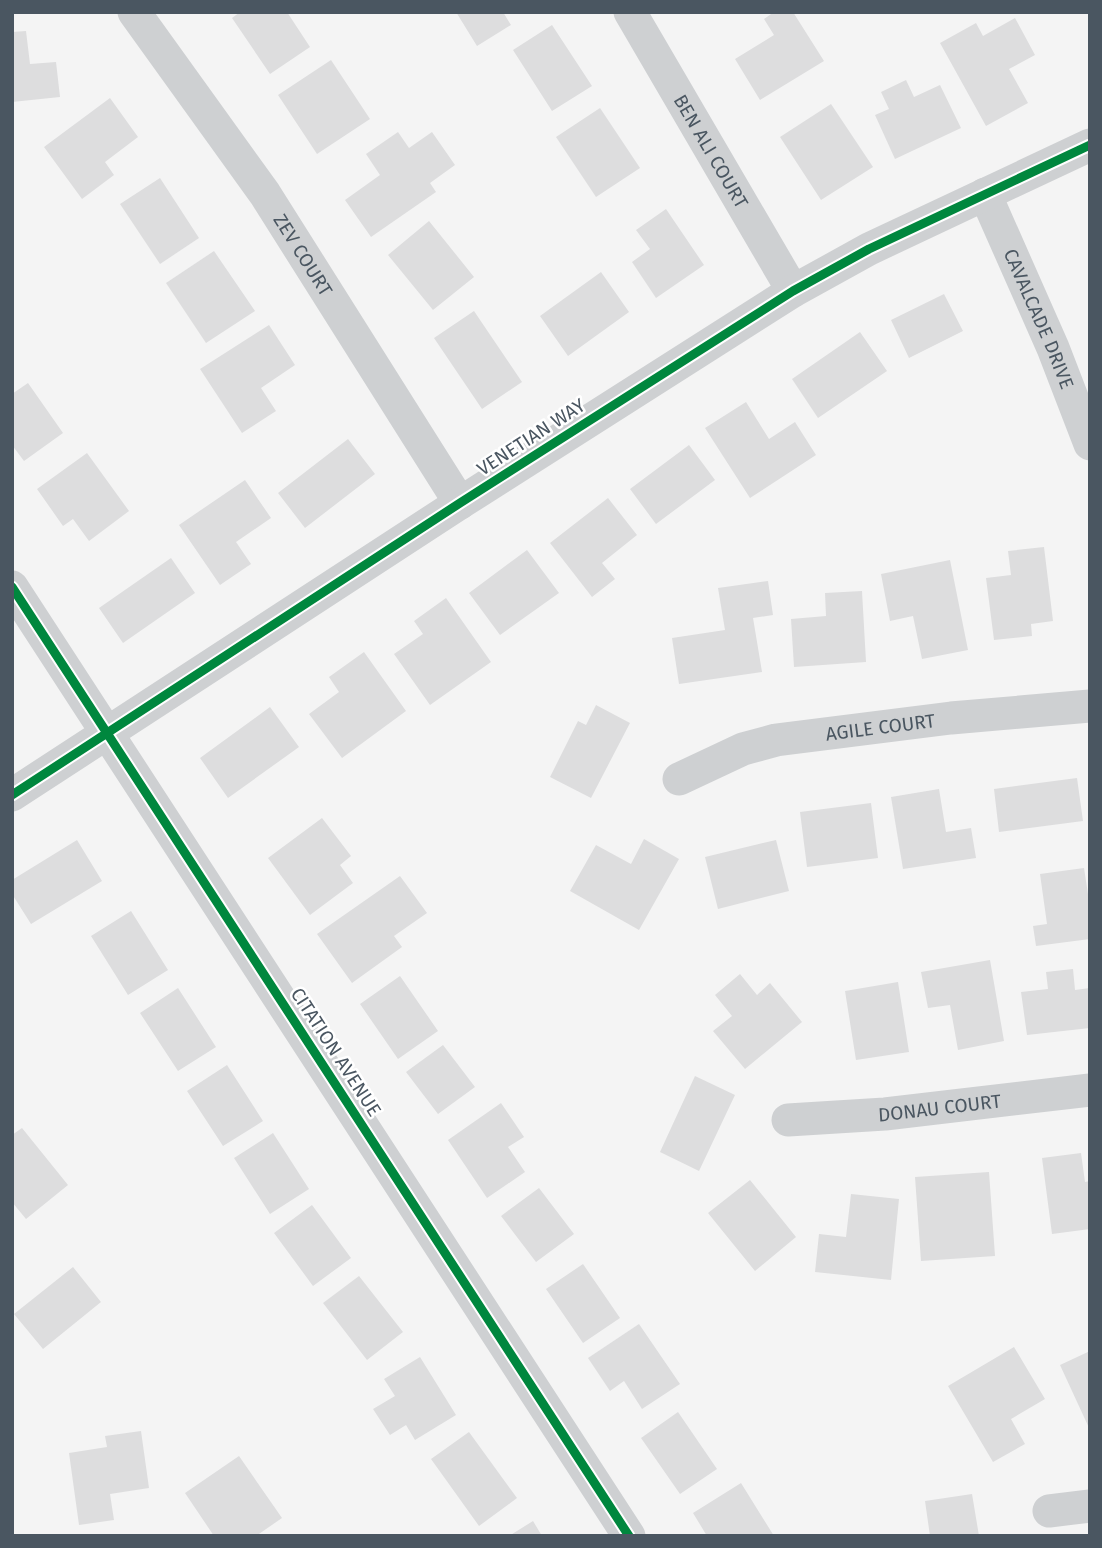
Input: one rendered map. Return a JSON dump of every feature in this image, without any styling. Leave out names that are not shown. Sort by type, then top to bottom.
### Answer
[{"type":"street","name":"ZEV COURT","points":[[134,12],[265,194],[460,503]]},
{"type":"street","name":"BEN ALI COURT","points":[[630,12],[793,291]]},
{"type":"street","name":"VENETIAN WAY","points":[[12,796],[460,503],[793,291],[869,249],[1090,145]]},
{"type":"street","name":"CAVALCADE DRIVE","points":[[985,194],[1053,348],[1090,444]]},
{"type":"street","name":"CITATION AVENUE","points":[[12,587],[629,1536]]},
{"type":"street","name":"AGILE COURT","points":[[679,779],[743,749],[776,740],[951,718],[1090,706]]},
{"type":"street","name":"DONAU COURT","points":[[788,1119],[885,1114],[1090,1090]]},
{"type":"street","points":[[1049,1511],[1090,1506]]},
{"type":"building","points":[[240,12],[287,12],[310,47],[270,74],[232,18]]},
{"type":"building","points":[[456,12],[503,12],[511,25],[477,46]]},
{"type":"building","points":[[774,12],[793,12],[824,61],[760,100],[735,59],[774,35],[764,19]]},
{"type":"building","points":[[1015,18],[1035,55],[1009,69],[1028,103],[986,126],[940,43],[976,23],[983,36]]},
{"type":"building","points":[[552,25],[592,86],[552,111],[513,50]]},
{"type":"building","points":[[26,31],[30,64],[56,62],[60,97],[12,102],[12,32]]},
{"type":"building","points":[[331,60],[370,119],[317,154],[278,95]]},
{"type":"building","points":[[906,80],[914,97],[940,85],[961,128],[895,159],[875,115],[889,109],[881,92]]},
{"type":"building","points":[[110,98],[138,137],[105,162],[114,175],[82,199],[44,147]]},
{"type":"building","points":[[831,104],[873,167],[821,200],[780,137]]},
{"type":"building","points":[[600,108],[640,168],[596,197],[556,137]]},
{"type":"building","points":[[398,132],[409,148],[432,132],[455,165],[430,183],[436,192],[371,237],[345,200],[380,175],[366,154]]},
{"type":"building","points":[[160,178],[199,238],[160,264],[120,204]]},
{"type":"building","points":[[666,209],[704,265],[656,298],[632,262],[650,249],[636,230]]},
{"type":"building","points":[[429,221],[474,277],[433,310],[388,255]]},
{"type":"building","points":[[214,251],[255,311],[206,343],[166,283]]},
{"type":"building","points":[[601,272],[629,312],[568,356],[540,316]]},
{"type":"building","points":[[944,294],[963,331],[909,358],[891,320]]},
{"type":"building","points":[[474,311],[522,382],[482,409],[434,338]]},
{"type":"building","points":[[269,325],[295,365],[261,388],[276,411],[242,433],[200,369]]},
{"type":"building","points":[[860,332],[887,371],[818,418],[792,379]]},
{"type":"building","points":[[28,383],[63,433],[24,461],[12,445],[12,394]]},
{"type":"building","points":[[746,402],[769,439],[795,422],[816,455],[750,498],[705,428]]},
{"type":"building","points":[[348,439],[375,474],[305,528],[278,493]]},
{"type":"building","points":[[689,445],[715,480],[656,524],[630,489]]},
{"type":"building","points":[[87,453],[129,511],[89,541],[73,519],[63,526],[37,489]]},
{"type":"building","points":[[245,480],[271,518],[236,542],[251,564],[220,585],[179,525]]},
{"type":"building","points":[[608,498],[637,535],[602,563],[615,579],[592,597],[550,543]]},
{"type":"building","points":[[1044,547],[1053,621],[1031,624],[1032,636],[994,640],[986,578],[1011,575],[1008,551]]},
{"type":"building","points":[[527,550],[559,593],[500,635],[469,593]]},
{"type":"building","points":[[171,558],[195,593],[123,643],[99,608]]},
{"type":"building","points":[[950,560],[968,650],[922,659],[913,616],[890,621],[881,574]]},
{"type":"building","points":[[768,581],[773,615],[753,618],[762,672],[679,684],[672,638],[725,630],[718,588]]},
{"type":"building","points":[[862,591],[866,662],[794,667],[791,619],[826,616],[825,593]]},
{"type":"building","points":[[446,598],[491,662],[430,705],[394,654],[423,634],[414,621]]},
{"type":"building","points":[[364,652],[406,711],[342,758],[309,714],[339,692],[329,677]]},
{"type":"building","points":[[596,705],[630,723],[591,798],[550,777],[578,721],[586,725]]},
{"type":"building","points":[[270,707],[299,747],[228,798],[200,758]]},
{"type":"building","points":[[1077,778],[1083,821],[999,832],[994,789]]},
{"type":"building","points":[[939,789],[946,832],[971,828],[976,858],[903,869],[891,797]]},
{"type":"building","points":[[871,803],[878,858],[807,867],[800,812]]},
{"type":"building","points":[[322,818],[351,856],[340,865],[353,883],[310,915],[268,858]]},
{"type":"building","points":[[644,839],[679,859],[639,930],[570,891],[596,845],[631,864]]},
{"type":"building","points":[[77,840],[102,881],[31,924],[12,894],[12,880]]},
{"type":"building","points":[[776,840],[789,891],[718,909],[705,857]]},
{"type":"building","points":[[1084,868],[1090,907],[1090,939],[1036,946],[1033,926],[1047,924],[1040,874]]},
{"type":"building","points":[[400,876],[427,913],[394,936],[402,947],[352,983],[317,934]]},
{"type":"building","points":[[131,911],[168,970],[128,995],[91,936]]},
{"type":"building","points":[[990,960],[1004,1041],[958,1050],[950,1005],[928,1008],[921,972]]},
{"type":"building","points":[[1073,969],[1075,990],[1090,988],[1090,1028],[1027,1035],[1021,992],[1048,989],[1046,972]]},
{"type":"building","points":[[740,974],[757,995],[770,983],[802,1022],[745,1069],[713,1031],[732,1016],[715,995]]},
{"type":"building","points":[[400,976],[438,1031],[398,1059],[360,1004]]},
{"type":"building","points":[[898,982],[909,1052],[856,1060],[845,991]]},
{"type":"building","points":[[178,988],[216,1047],[178,1071],[140,1013]]},
{"type":"building","points":[[443,1045],[475,1087],[438,1114],[406,1072]]},
{"type":"building","points":[[227,1065],[263,1121],[223,1146],[187,1091]]},
{"type":"building","points":[[695,1076],[735,1095],[699,1171],[660,1152]]},
{"type":"building","points":[[501,1103],[524,1137],[508,1147],[525,1172],[487,1198],[448,1140]]},
{"type":"building","points":[[22,1128],[68,1185],[26,1219],[12,1202],[12,1135]]},
{"type":"building","points":[[273,1133],[309,1189],[270,1214],[234,1158]]},
{"type":"building","points":[[1081,1153],[1085,1182],[1090,1181],[1090,1229],[1052,1234],[1042,1158]]},
{"type":"building","points":[[989,1172],[995,1256],[921,1261],[915,1177]]},
{"type":"building","points":[[750,1180],[796,1237],[755,1271],[708,1213]]},
{"type":"building","points":[[539,1188],[574,1234],[536,1262],[501,1216]]},
{"type":"building","points":[[851,1194],[899,1199],[891,1280],[815,1272],[819,1234],[846,1237]]},
{"type":"building","points":[[312,1205],[351,1258],[313,1286],[274,1233]]},
{"type":"building","points":[[583,1264],[620,1318],[583,1343],[546,1289]]},
{"type":"building","points":[[73,1267],[101,1302],[43,1349],[14,1314]]},
{"type":"building","points":[[359,1276],[403,1332],[367,1360],[323,1303]]},
{"type":"building","points":[[639,1324],[680,1384],[642,1409],[624,1381],[610,1391],[588,1358]]},
{"type":"building","points":[[1014,1347],[1045,1399],[1011,1419],[1025,1444],[993,1462],[948,1386]]},
{"type":"building","points":[[1090,1351],[1090,1430],[1060,1365]]},
{"type":"building","points":[[420,1357],[456,1415],[415,1440],[406,1425],[390,1435],[373,1409],[395,1396],[384,1379]]},
{"type":"building","points":[[678,1412],[717,1469],[680,1494],[641,1438]]},
{"type":"building","points":[[141,1431],[149,1488],[110,1494],[114,1520],[79,1525],[69,1453],[107,1447],[105,1436]]},
{"type":"building","points":[[469,1432],[517,1498],[479,1526],[431,1459]]},
{"type":"building","points":[[239,1456],[282,1518],[256,1536],[214,1536],[185,1493]]},
{"type":"building","points":[[741,1483],[774,1536],[707,1536],[693,1513]]},
{"type":"building","points":[[972,1494],[979,1536],[930,1536],[925,1501]]},
{"type":"building","points":[[533,1521],[542,1536],[509,1536]]},
{"type":"cycle path","points":[[12,795],[460,503],[793,291],[869,249],[1090,145]]},
{"type":"cycle path","points":[[12,587],[629,1536]]}]
